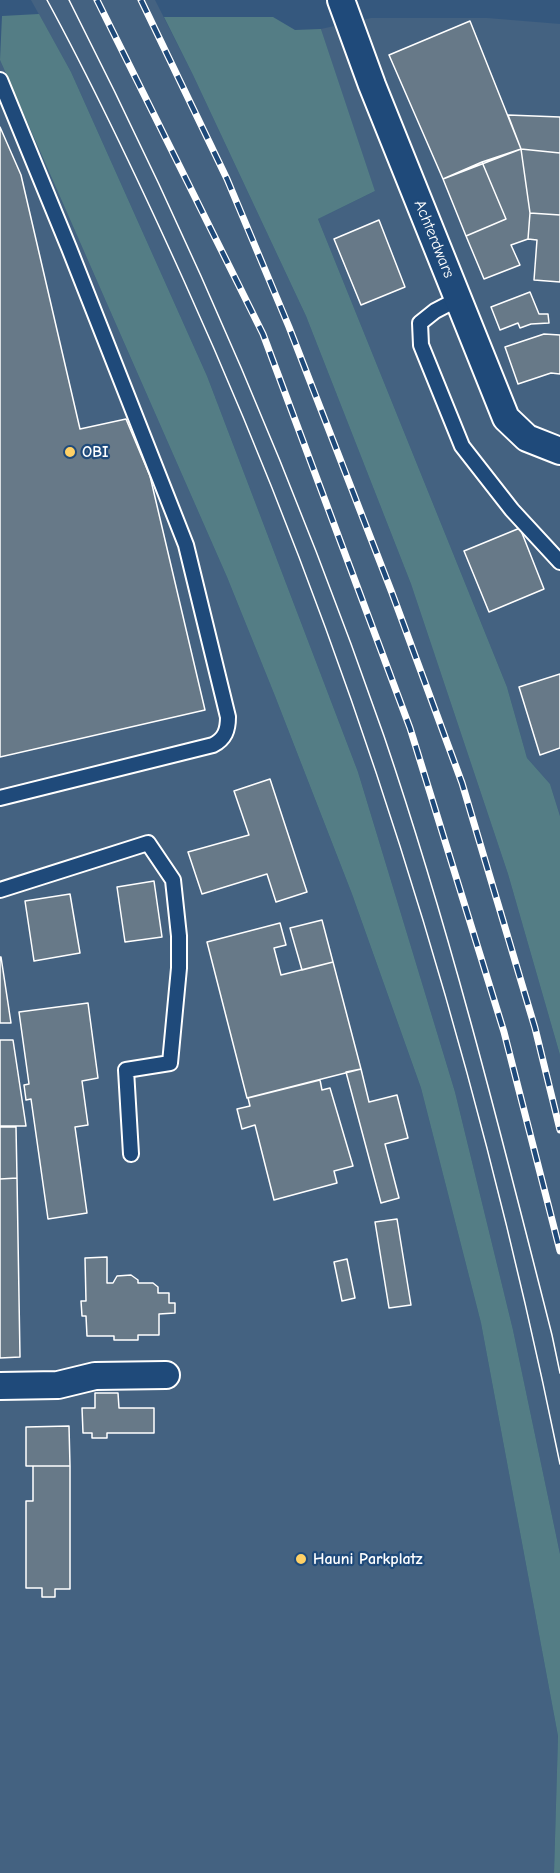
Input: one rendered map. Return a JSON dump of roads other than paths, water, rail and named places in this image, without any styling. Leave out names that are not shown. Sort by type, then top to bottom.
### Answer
[{"type":"street","name":"Achterdwars","points":[[341,0],[372,85],[506,418],[527,438],[560,451]]},
{"type":"street","points":[[0,1386],[58,1385],[95,1376],[166,1375]]},
{"type":"lane","points":[[0,80],[186,545],[228,717],[226,734],[221,741],[213,745],[0,798]]},
{"type":"lane","points":[[458,299],[435,311],[420,323],[421,345],[462,446],[512,510],[560,562]]},
{"type":"lane","points":[[0,890],[148,843],[173,880],[179,936],[179,968],[170,1063],[126,1070],[131,1154]]},
{"type":"tram line","points":[[47,0],[135,175],[246,424],[303,568],[356,714],[405,862],[450,1011],[527,1312],[560,1464]]},
{"type":"tram line","points":[[69,0],[157,180],[239,362],[315,548],[384,736],[431,884],[474,1034],[560,1373]]},
{"type":"railway","points":[[97,0],[263,334],[410,728],[504,1032],[560,1251]]},
{"type":"railway","points":[[141,0],[227,179],[289,327],[392,593],[462,783],[535,1028],[560,1130]]},
{"type":"place","name":"OBI","points":[[70,452]]},
{"type":"place","name":"Hauni Parkplatz","points":[[301,1559]]}]
